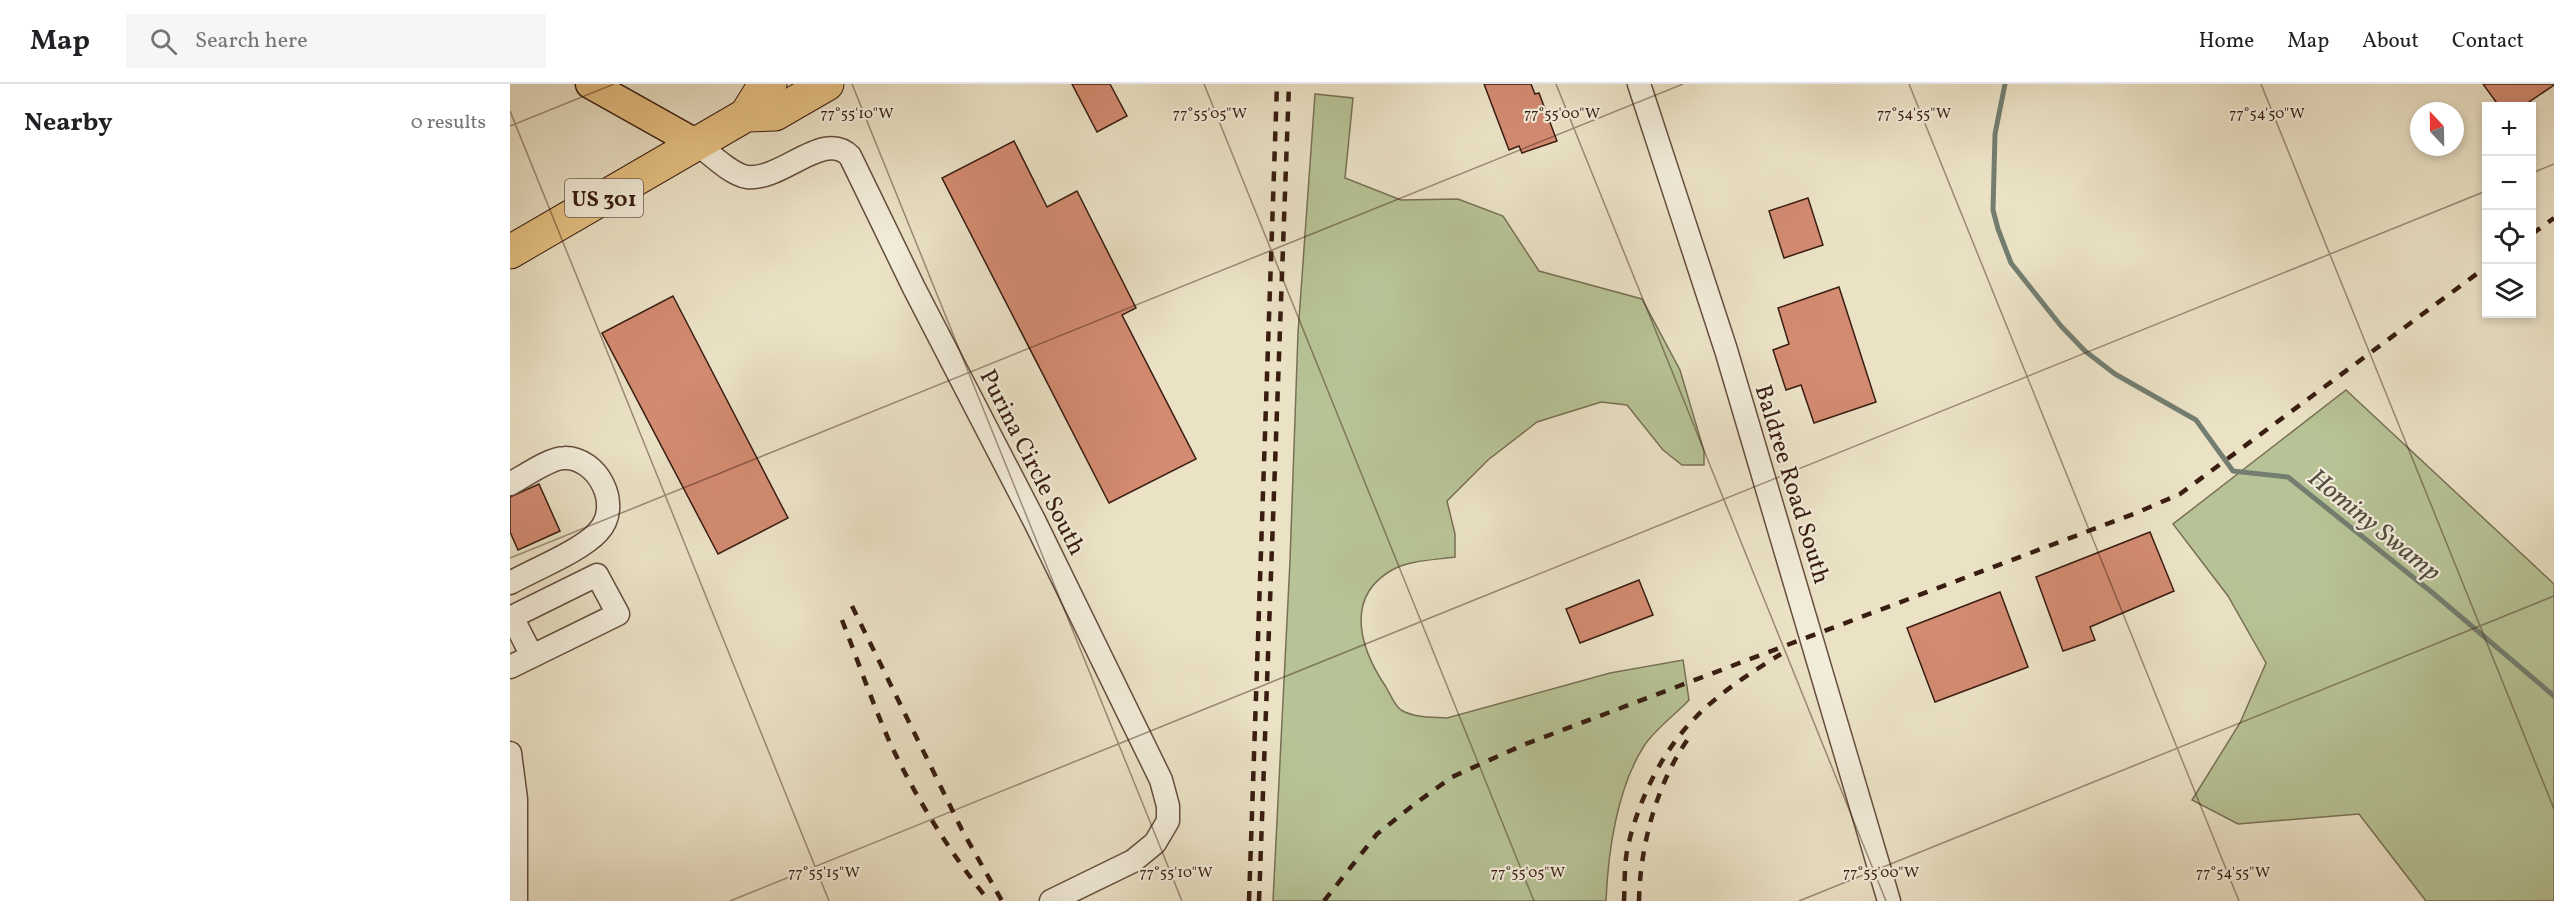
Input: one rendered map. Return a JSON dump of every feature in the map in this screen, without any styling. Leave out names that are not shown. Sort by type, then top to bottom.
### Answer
[{"type":"highway","points":[[697,144],[746,115],[762,89],[770,84]]},
{"type":"highway","points":[[746,115],[775,114],[827,84]]},
{"type":"highway","name":"US 301","points":[[510,252],[697,144]]},
{"type":"main road","points":[[590,84],[697,144]]},
{"type":"street","name":"Baldree Road South","points":[[1639,84],[1726,350],[1889,901]]},
{"type":"street","name":"Purina Circle South","points":[[697,144],[738,174],[749,177],[776,172],[819,149],[829,147],[844,150],[850,156],[914,288],[1035,522],[1161,780],[1168,806],[1168,821],[1155,843],[1133,861],[1051,901]]},
{"type":"street","points":[[510,484],[561,458],[581,459],[594,470],[606,494],[609,514],[598,532],[577,547],[510,583]]},
{"type":"street","points":[[510,667],[532,656]]},
{"type":"street","points":[[510,753],[516,799],[516,901],[525,901]]},
{"type":"green space","points":[[1315,94],[1353,98],[1345,178],[1401,200],[1458,199],[1503,216],[1539,271],[1642,299],[1680,370],[1704,451],[1704,465],[1682,465],[1663,450],[1627,405],[1601,402],[1537,422],[1488,460],[1447,501],[1455,534],[1455,557],[1415,562],[1392,570],[1377,582],[1367,595],[1362,610],[1361,625],[1364,641],[1377,672],[1399,708],[1406,713],[1418,716],[1447,718],[1610,673],[1683,660],[1689,700],[1659,728],[1644,746],[1627,781],[1612,841],[1606,901],[1273,901],[1290,561],[1298,333]]},
{"type":"green space","points":[[2346,390],[2554,584],[2554,901],[2426,901],[2359,814],[2238,824],[2192,800],[2240,723],[2266,663],[2228,596],[2173,524]]},
{"type":"building","points":[[1072,84],[1110,84],[1127,116],[1097,132]]},
{"type":"building","points":[[1484,84],[1531,84],[1535,94],[1539,93],[1557,141],[1522,153],[1519,146],[1509,150]]},
{"type":"building","points":[[2483,84],[2554,84],[2529,102],[2496,102]]},
{"type":"building","points":[[1014,141],[1047,207],[1077,191],[1136,308],[1122,315],[1196,459],[1109,503],[942,178]]},
{"type":"building","points":[[1808,198],[1823,245],[1784,258],[1769,211]]},
{"type":"building","points":[[1839,287],[1876,402],[1814,423],[1801,385],[1786,390],[1773,350],[1789,344],[1778,308]]},
{"type":"building","points":[[673,296],[788,518],[718,554],[602,333]]},
{"type":"building","points":[[539,484],[560,531],[518,550],[510,532],[510,497]]},
{"type":"building","points":[[2150,532],[2174,591],[2090,627],[2095,640],[2063,651],[2036,577]]},
{"type":"building","points":[[1639,580],[1653,615],[1580,643],[1566,609]]},
{"type":"building","points":[[2000,592],[2028,667],[1935,702],[1907,628]]},
{"type":"waterway","name":"Hominy Swamp","points":[[2005,84],[1995,134],[1993,210],[2011,263],[2061,326],[2085,351],[2115,374],[2196,420],[2233,471],[2288,477],[2434,594],[2554,696]]},
{"type":"railway","points":[[1249,901],[1277,84]]},
{"type":"railway","points":[[1259,901],[1289,84]]},
{"type":"railway","points":[[2536,231],[2554,218]]},
{"type":"railway","points":[[1324,901],[1377,834],[1452,777],[1523,745],[2136,513],[2180,494],[2482,270]]},
{"type":"railway","points":[[852,606],[962,830],[1002,901]]},
{"type":"railway","points":[[842,620],[878,714],[901,765],[948,846],[989,901]]},
{"type":"railway","points":[[1624,901],[1628,846],[1645,793],[1662,760],[1684,730],[1715,699],[1781,654]]},
{"type":"railway","points":[[1639,901],[1643,858],[1652,815],[1668,773],[1690,736]]}]
